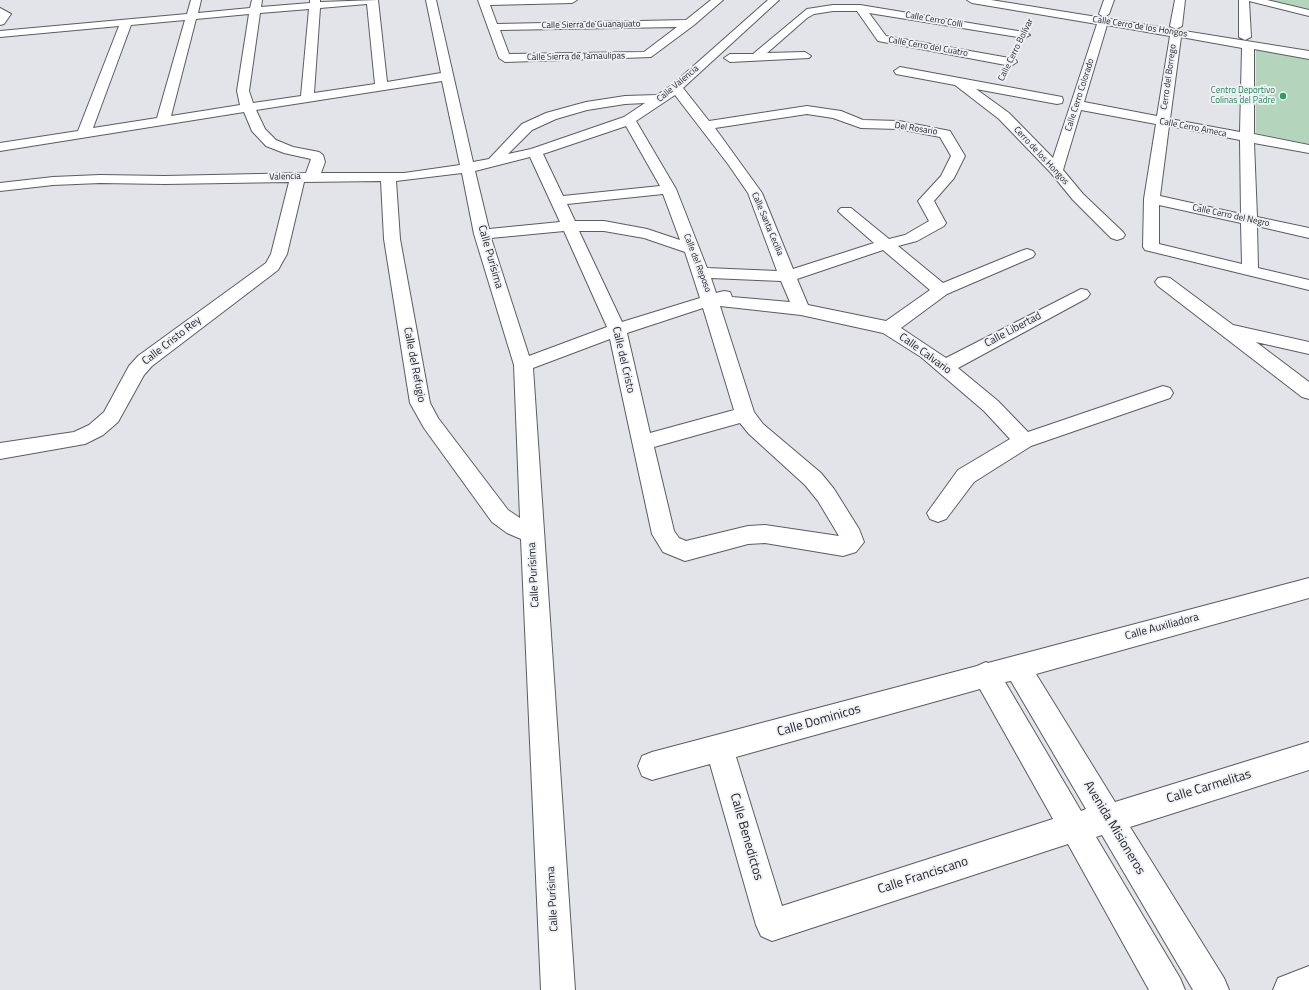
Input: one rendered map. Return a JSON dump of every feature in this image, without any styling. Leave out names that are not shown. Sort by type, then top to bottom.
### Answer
[{"type":"street","points":[[163,120],[196,0]]},
{"type":"street","points":[[0,34],[192,17],[256,6],[373,0],[382,86]]},
{"type":"street","name":"Calle Purísima","points":[[431,0],[482,234],[523,366],[558,990]]},
{"type":"street","points":[[493,27],[483,1],[572,0]]},
{"type":"street","points":[[690,23],[718,0]]},
{"type":"street","name":"Calle Valencia","points":[[566,143],[629,120],[661,99],[676,88],[774,0]]},
{"type":"street","name":"Calle Cerro de los Hongos","points":[[972,0],[1035,4],[1176,30],[1246,41],[1309,55]]},
{"type":"street","name":"Calle Cerro Colorado","points":[[1056,170],[1108,0]]},
{"type":"street","name":"Cerro del Borrego","points":[[1180,0],[1152,199],[1151,247],[1250,271]]},
{"type":"street","points":[[1244,0],[1250,271],[1309,285]]},
{"type":"street","points":[[1254,0],[1309,13]]},
{"type":"street","points":[[307,97],[315,3]]},
{"type":"street","name":"Calle Cerro Bolívar","points":[[996,90],[1024,36],[1035,4]]},
{"type":"street","points":[[247,106],[243,91],[256,6]]},
{"type":"street","name":"Calle Cerro Colli","points":[[756,57],[803,16],[811,11],[845,7],[860,8],[1024,36]]},
{"type":"street","name":"Calle Cerro del Cuatro","points":[[860,8],[882,39],[1011,62]]},
{"type":"street","points":[[0,11],[6,14],[0,22]]},
{"type":"street","points":[[84,133],[126,23]]},
{"type":"street","name":"Calle Sierra de Guanajuato","points":[[493,27],[690,23]]},
{"type":"street","name":"Calle Sierra de Tamaulipas","points":[[493,27],[505,58],[647,55],[690,23]]},
{"type":"street","points":[[730,58],[805,56]]},
{"type":"street","points":[[900,71],[996,90],[1057,100]]},
{"type":"street","points":[[0,147],[247,106],[448,76]]},
{"type":"street","name":"Cerro de los Hongos","points":[[960,83],[1004,116],[1056,170],[1078,197],[1117,235]]},
{"type":"street","name":"Calle Santa Cecilia","points":[[676,88],[704,126],[734,162],[755,193],[801,309]]},
{"type":"street","points":[[494,162],[513,140],[527,127],[551,116],[586,106],[625,100],[661,99]]},
{"type":"street","name":"Calle Cerro Ameca","points":[[1077,105],[1309,149]]},
{"type":"street","name":"Calle Cristo Rey","points":[[0,451],[78,439],[96,430],[111,417],[136,371],[145,361],[272,266],[279,254],[305,177],[318,162],[318,158],[314,155],[289,150],[271,143],[259,131],[247,106]]},
{"type":"street","name":"Del Rosario","points":[[701,272],[789,276],[885,244],[911,238],[938,223],[926,201],[947,178],[958,156],[945,134],[899,125],[861,124],[836,114],[807,110],[704,126]]},
{"type":"street","name":"Calle del Reposo","points":[[629,120],[669,189],[690,248],[701,272],[711,300],[746,414]]},
{"type":"street","name":"Valencia","points":[[0,187],[53,181],[92,179],[165,180],[305,177],[388,178],[435,174],[468,168],[566,143]]},
{"type":"street","name":"Calle del Cristo","points":[[535,152],[617,330],[663,534],[671,544],[685,551],[748,535],[765,534],[843,546],[852,542],[851,536],[826,494],[813,479],[756,428],[746,414]]},
{"type":"street","name":"Calle del Refugio","points":[[388,178],[392,239],[420,403],[431,423],[500,516],[515,526],[532,533]]},
{"type":"street","points":[[557,201],[669,189]]},
{"type":"street","name":"Calle Cerro del Negro","points":[[1152,199],[1309,233]]},
{"type":"street","points":[[846,211],[941,290]]},
{"type":"street","points":[[482,234],[569,226],[604,226],[625,229],[690,248]]},
{"type":"street","points":[[889,328],[941,290],[1027,254]]},
{"type":"street","points":[[523,366],[617,330],[789,276]]},
{"type":"street","points":[[1164,282],[1309,392]]},
{"type":"street","name":"Calle Libertad","points":[[944,367],[1081,294]]},
{"type":"street","name":"Calle Calvario","points":[[711,300],[801,309],[889,328],[928,353],[991,406],[1024,441]]},
{"type":"street","points":[[1224,329],[1309,348]]},
{"type":"street","points":[[938,513],[966,476],[1024,441],[1163,394]]},
{"type":"street","points":[[642,443],[746,414]]},
{"type":"street","name":"Calle Auxiliadora","points":[[986,674],[1309,588]]},
{"type":"street","name":"Avenida Misioneros","points":[[1016,666],[1212,990]]},
{"type":"street","points":[[986,674],[1168,990]]},
{"type":"street","name":"Calle Dominicos","points":[[652,766],[720,749],[986,674]]},
{"type":"street","name":"Calle Benedictos","points":[[720,749],[772,925]]},
{"type":"street","name":"Calle Carmelitas","points":[[1075,828],[1109,819],[1309,756]]},
{"type":"street","name":"Calle Franciscano","points":[[772,925],[1075,828]]},
{"type":"street","points":[[1290,990],[1309,983]]},
{"type":"green space","points":[[1265,0],[1309,0],[1309,11]]},
{"type":"green space","name":"Centro Deportivo Colinas del Padre","points":[[1256,50],[1309,59],[1309,144],[1256,133]]},
{"type":"place","name":"Centro Deportivo Colinas del Padre","points":[[1283,96]]}]
